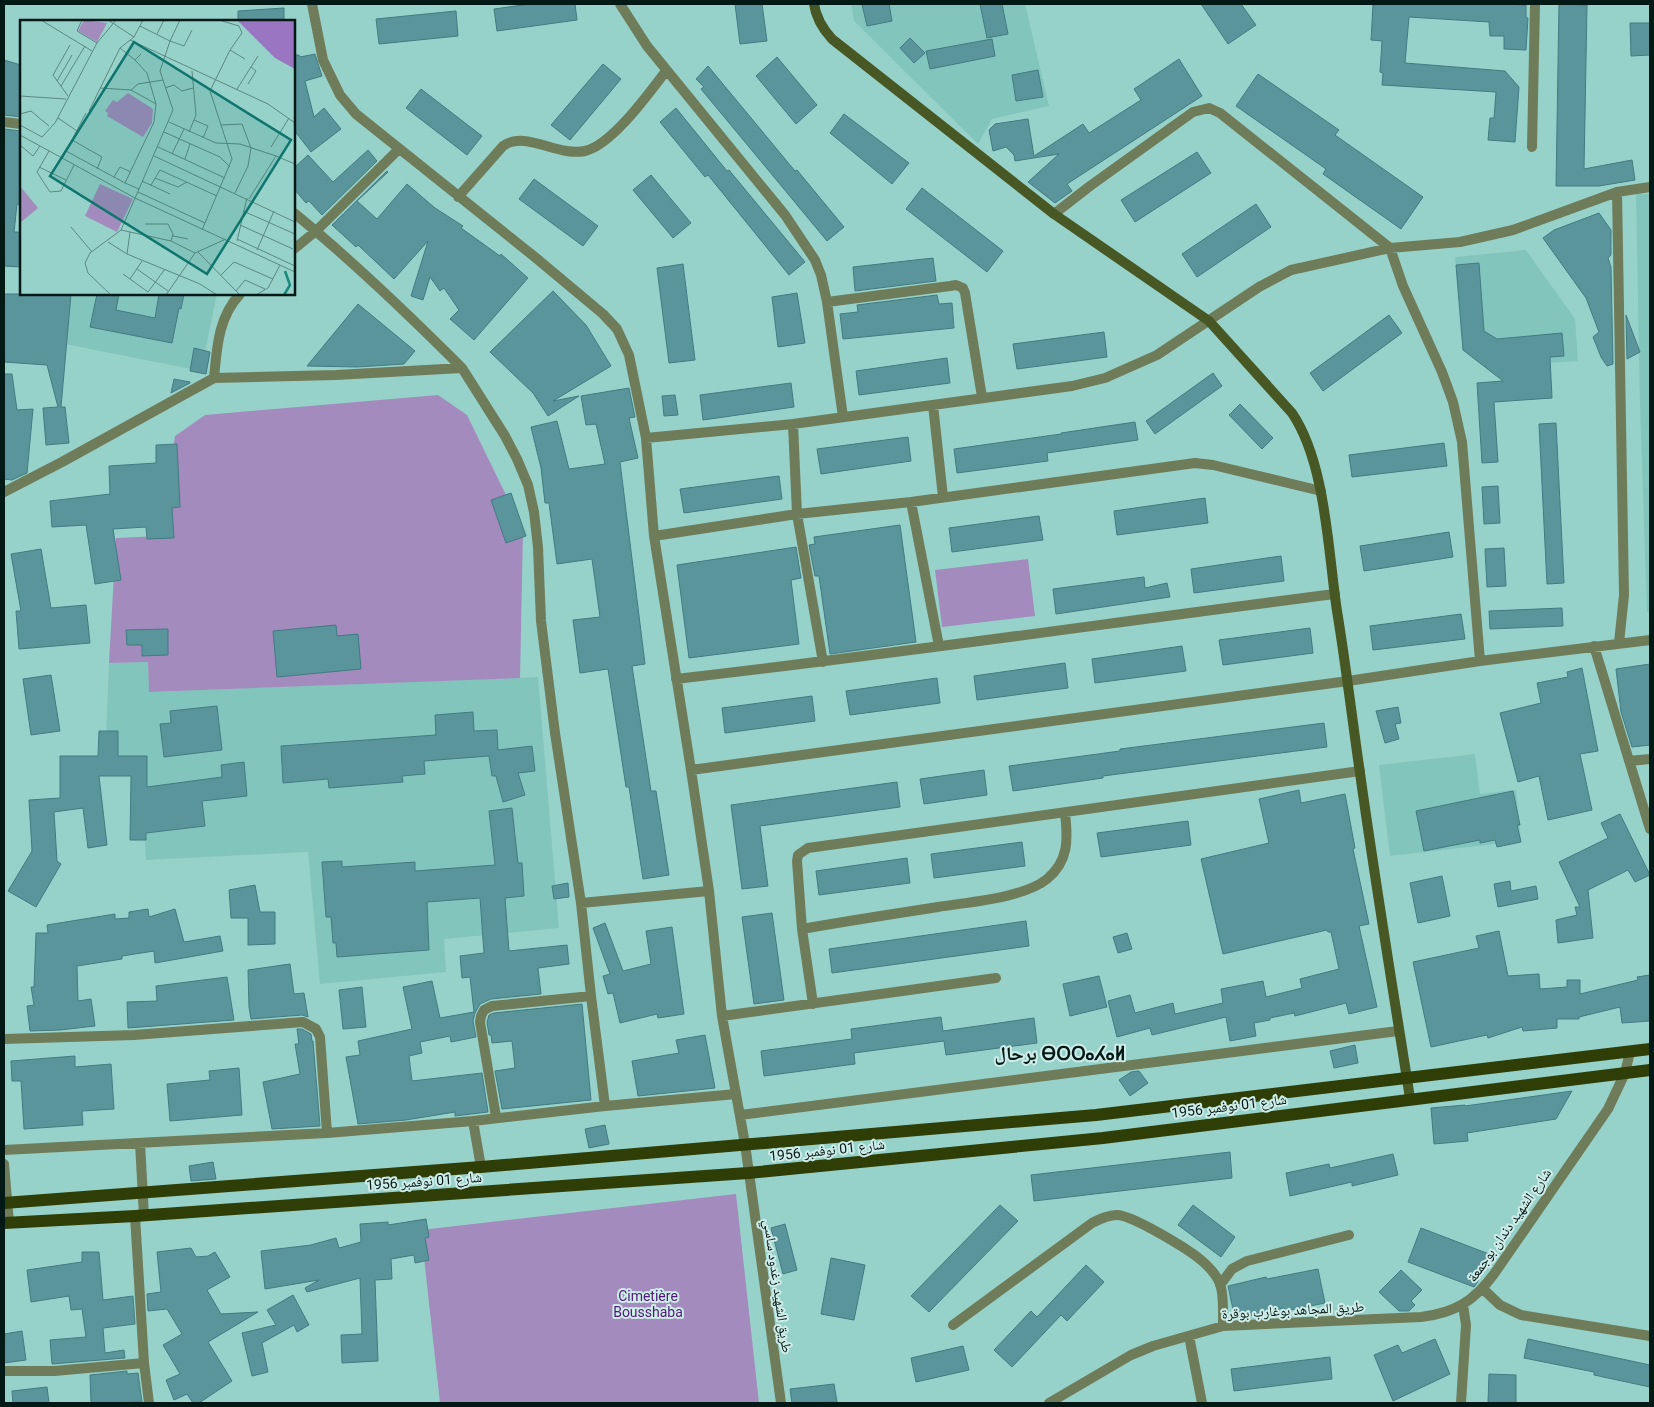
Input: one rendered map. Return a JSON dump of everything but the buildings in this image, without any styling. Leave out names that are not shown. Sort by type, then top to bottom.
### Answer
[{"type":"main road","points":[[814,4],[822,27],[832,39],[1054,214],[1209,321],[1292,413],[1300,425],[1321,491],[1398,1032],[1410,1098]]},
{"type":"main road","name":"شارع 01 نوفمبر 1956","points":[[6,1203],[481,1167],[1096,1115],[1650,1049]]},
{"type":"main road","name":"شارع 01 نوفمبر 1956","points":[[7,1223],[140,1216],[748,1173],[1103,1138],[1410,1098],[1650,1070]]},
{"type":"street","name":"طريق الشهيد زغدود ساسي","points":[[312,4],[323,60],[340,95],[356,114],[603,314],[617,329],[630,355],[646,438],[654,536],[709,890],[722,1016],[745,1144],[781,1403]]},
{"type":"street","points":[[620,4],[646,46],[785,215],[815,260],[821,275],[827,302],[843,418]]},
{"type":"street","points":[[1532,147],[1535,4]]},
{"type":"street","points":[[458,197],[509,141],[528,142],[575,152],[585,151],[602,143],[633,112],[666,71]]},
{"type":"street","points":[[1054,214],[1193,112],[1208,108],[1220,113],[1390,248],[1403,286],[1442,372],[1453,402],[1462,442],[1480,661]]},
{"type":"street","points":[[4,122],[20,124]]},
{"type":"street","points":[[295,247],[316,230],[399,149]]},
{"type":"street","points":[[646,438],[843,418],[982,397],[1072,386],[1105,378],[1157,355],[1259,287],[1291,270],[1390,248],[1460,242],[1513,230],[1617,192],[1650,187]]},
{"type":"street","points":[[1617,192],[1624,595],[1619,643]]},
{"type":"street","points":[[295,214],[316,230],[409,315],[462,368],[505,436],[528,484],[538,547],[541,621],[581,903],[590,996],[605,1106]]},
{"type":"street","points":[[827,302],[956,285],[963,288],[982,397]]},
{"type":"street","points":[[214,378],[217,342],[221,324],[227,311],[239,295]]},
{"type":"street","points":[[4,492],[214,378],[336,375],[462,368]]},
{"type":"street","points":[[933,405],[943,497]]},
{"type":"street","points":[[793,424],[797,514],[823,662]]},
{"type":"street","points":[[654,536],[797,514],[911,502],[1195,463],[1213,465],[1321,491]]},
{"type":"street","points":[[911,502],[939,646]]},
{"type":"street","points":[[676,679],[823,662],[1335,594]]},
{"type":"street","points":[[691,770],[1348,681],[1480,661],[1650,640]]},
{"type":"street","points":[[1594,646],[1650,829]]},
{"type":"street","points":[[1628,761],[1650,758]]},
{"type":"street","points":[[812,1004],[802,929],[797,861],[798,855],[808,848],[1360,771]]},
{"type":"street","points":[[802,929],[988,899],[1028,890],[1048,878],[1062,860],[1068,836],[1065,813]]},
{"type":"street","points":[[581,903],[709,890]]},
{"type":"street","points":[[722,1016],[996,978]]},
{"type":"street","points":[[496,1117],[480,1022],[484,1010],[492,1006],[590,996]]},
{"type":"street","points":[[4,1039],[134,1035],[303,1022],[316,1029],[320,1037],[327,1134]]},
{"type":"street","points":[[740,1115],[1398,1032]]},
{"type":"street","name":"شارع الشهيد دندان بوجمعة","points":[[1463,1305],[1483,1289],[1608,1109],[1625,1073],[1630,1052]]},
{"type":"street","points":[[4,1150],[327,1134],[736,1094]]},
{"type":"street","points":[[472,1121],[481,1167]]},
{"type":"street","points":[[140,1143],[143,1193],[140,1216],[144,1363],[149,1403]]},
{"type":"street","points":[[4,1164],[7,1223]]},
{"type":"street","points":[[953,1325],[1092,1223],[1104,1217],[1117,1215],[1127,1217],[1184,1249],[1208,1266],[1220,1285],[1224,1326]]},
{"type":"street","points":[[1220,1285],[1232,1269],[1247,1261],[1349,1235]]},
{"type":"street","points":[[1483,1289],[1500,1305],[1521,1315],[1650,1336]]},
{"type":"street","points":[[1461,1403],[1466,1325],[1463,1305]]},
{"type":"street","name":"طريق المجاهد بوغارب بوقرة","points":[[1049,1403],[1131,1355],[1153,1346],[1224,1326],[1421,1317],[1450,1311],[1463,1305]]},
{"type":"street","points":[[1189,1336],[1202,1403]]},
{"type":"street","points":[[4,1370],[54,1371],[144,1363]]},
{"type":"shaded area","points":[[851,4],[1025,4],[1049,106],[992,119],[978,144],[854,21]]},
{"type":"shaded area","points":[[1636,194],[1650,194],[1650,612],[1647,612],[1640,406]]},
{"type":"shaded area","points":[[1526,250],[1575,319],[1578,361],[1488,367],[1463,350],[1455,257]]},
{"type":"shaded area","points":[[60,295],[217,295],[201,371],[50,341]]},
{"type":"shaded area","points":[[148,662],[149,692],[538,677],[559,928],[444,939],[446,972],[320,984],[308,852],[146,860],[141,762],[105,759],[109,663]]},
{"type":"shaded area","points":[[1475,754],[1480,794],[1516,790],[1521,841],[1390,856],[1379,765]]},
{"type":"green space","points":[[438,395],[467,415],[523,530],[520,678],[149,692],[148,662],[109,663],[116,538],[160,536],[175,436],[205,415]]},
{"type":"green space","points":[[1028,559],[1035,616],[942,627],[935,570]]},
{"type":"green space","name":"Cimetière Bousshaba","points":[[736,1194],[759,1403],[440,1403],[421,1230]]},
{"type":"district","name":"برحال ⴱⵔⵔⴰⵃⴰⵍ","points":[[1060,1053]]}]
